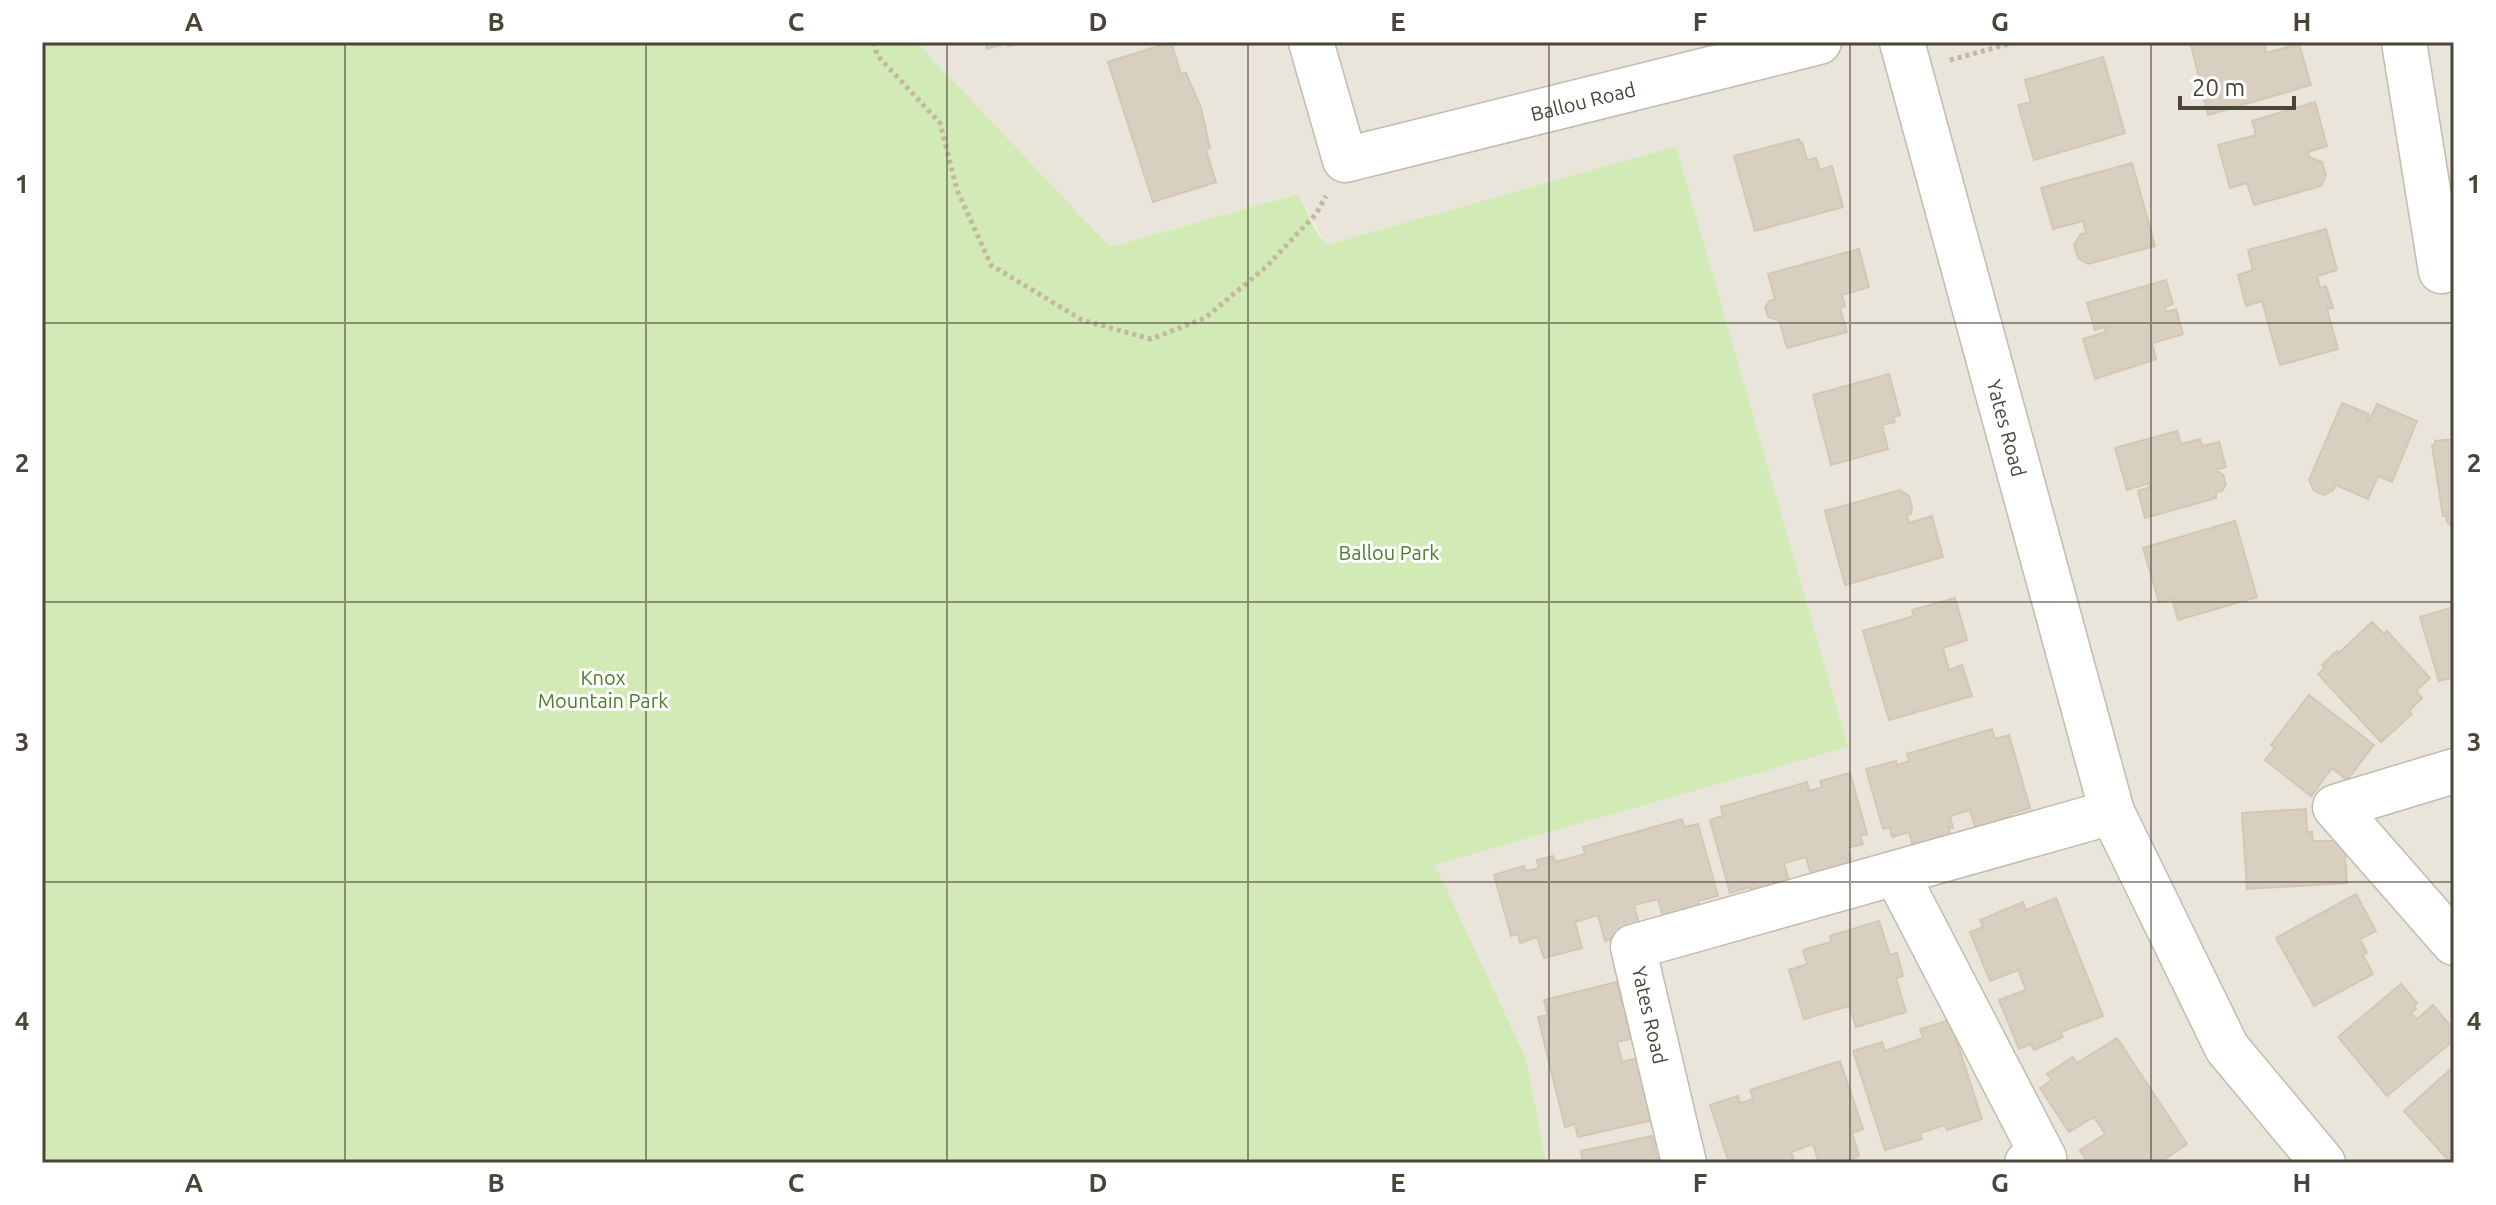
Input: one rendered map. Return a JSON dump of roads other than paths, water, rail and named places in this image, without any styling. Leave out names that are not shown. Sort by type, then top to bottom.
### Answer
[{"type":"street","name":"Ballou Road","points":[[1311,42],[1345,160],[1819,42]]},
{"type":"street","points":[[2404,42],[2441,271],[2454,268]]},
{"type":"street","name":"Yates Road","points":[[1906,56],[2112,812],[2227,1048],[2323,1163]]},
{"type":"street","points":[[2454,771],[2335,807],[2454,943]]},
{"type":"street","name":"Yates Road","points":[[1684,1163],[1633,947],[2112,812]]},
{"type":"street","points":[[1896,873],[2044,1158],[2027,1163]]},
{"type":"park label","name":"Ballou Park","points":[[1389,552]]},
{"type":"park label","name":"Knox Mountain Park","points":[[603,688]]}]
